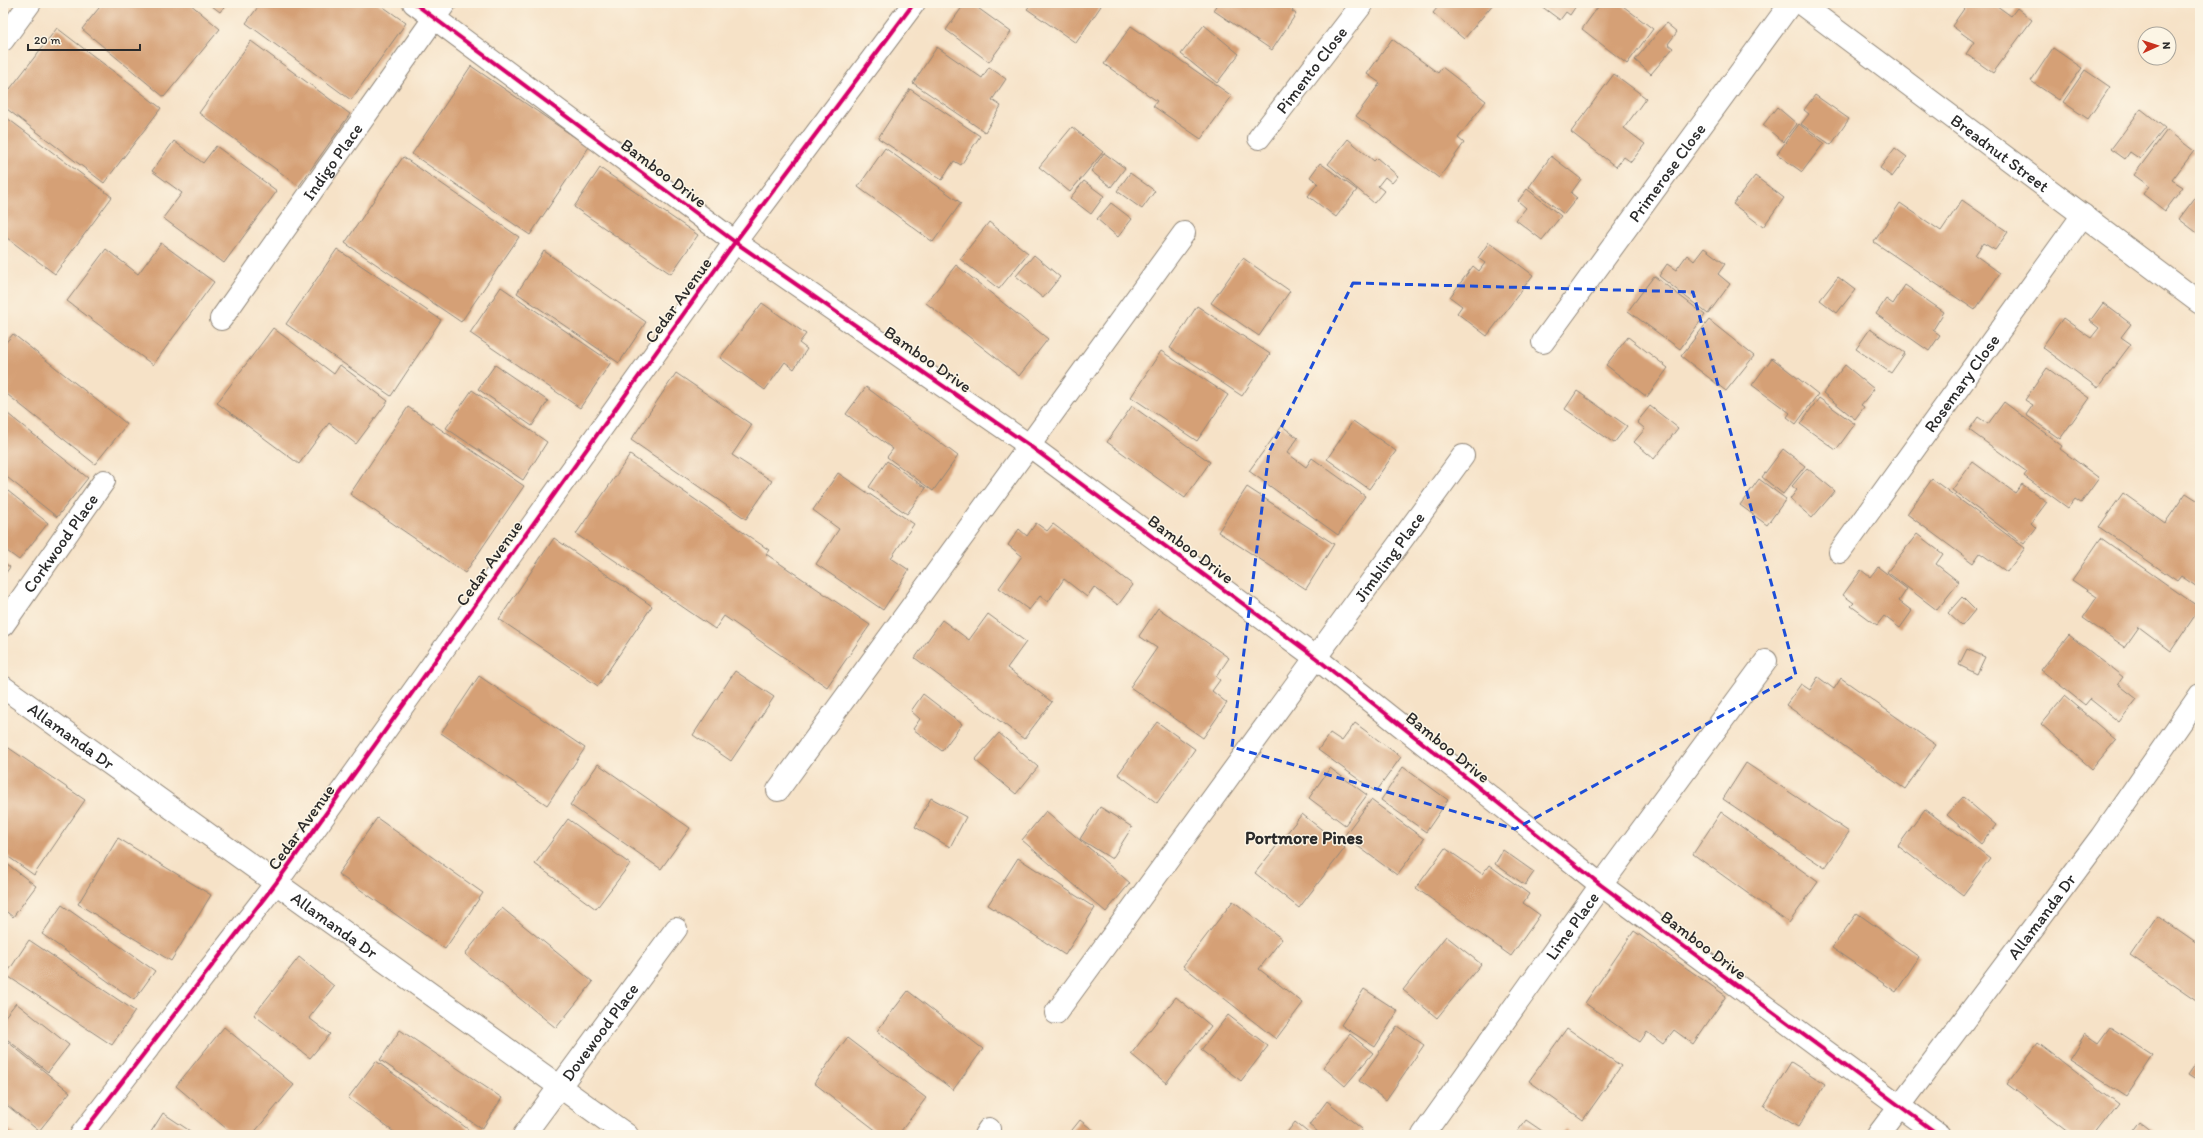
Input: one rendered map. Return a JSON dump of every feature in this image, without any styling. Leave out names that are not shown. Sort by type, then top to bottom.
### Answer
[{"type":"street","points":[[3,40],[30,3]]},
{"type":"street","name":"Bamboo Drive","points":[[414,3],[439,10],[735,242],[1030,446],[1316,658],[1602,885],[1899,1107],[1939,1135]]},
{"type":"street","name":"Cedar Avenue","points":[[81,1135],[276,883],[735,242],[914,3]]},
{"type":"street","name":"Pimento Close","points":[[1259,138],[1363,3]]},
{"type":"street","name":"Primerose Close","points":[[1543,342],[1791,3]]},
{"type":"street","name":"Breadnut Street","points":[[1800,3],[2200,303]]},
{"type":"street","name":"Indigo Place","points":[[221,319],[439,10]]},
{"type":"street","name":"Rosemary Close","points":[[1840,552],[2083,215]]},
{"type":"street","points":[[778,790],[1184,233]]},
{"type":"street","name":"Jimbling Place","points":[[1056,1013],[1463,456]]},
{"type":"street","name":"Corkwood Place","points":[[3,625],[104,481]]},
{"type":"street","name":"Lime Place","points":[[1423,1135],[1602,885],[1766,661]]},
{"type":"street","name":"Allamanda Dr","points":[[3,687],[627,1135]]},
{"type":"street","name":"Allamanda Dr","points":[[1878,1135],[2101,837],[2200,695]]},
{"type":"street","name":"Dovewood Place","points":[[524,1135],[676,929]]},
{"type":"highlighted area","points":[[1353,283],[1693,292],[1796,675],[1515,829],[1232,747],[1269,452]]},
{"type":"building","points":[[103,3],[189,3],[220,29],[164,97],[82,29]]},
{"type":"building","points":[[208,3],[227,3],[220,12]]},
{"type":"building","points":[[261,3],[378,3],[406,23],[351,100],[246,23]]},
{"type":"building","points":[[965,3],[971,3],[1011,32],[989,62],[946,30]]},
{"type":"building","points":[[1032,3],[1097,3],[1101,6],[1076,43],[1027,9]]},
{"type":"building","points":[[1218,3],[1297,3],[1292,11],[1296,14],[1272,50],[1213,10]]},
{"type":"building","points":[[1441,3],[1494,3],[1464,39],[1433,13]]},
{"type":"building","points":[[1537,3],[1578,3],[1570,15],[1566,12],[1560,20]]},
{"type":"building","points":[[1601,3],[1619,3],[1653,29],[1627,64],[1582,29]]},
{"type":"building","points":[[1968,3],[1993,3],[2011,16],[2017,8],[2032,20],[1993,73],[1966,54],[1974,42],[1952,26]]},
{"type":"building","points":[[1666,23],[1677,32],[1668,44],[1673,48],[1651,74],[1635,60]]},
{"type":"building","points":[[1204,25],[1239,54],[1217,83],[1181,54]]},
{"type":"building","points":[[1131,26],[1232,96],[1201,139],[1153,106],[1157,101],[1104,64]]},
{"type":"building","points":[[57,28],[161,108],[104,183],[3,106],[3,98]]},
{"type":"building","points":[[1392,39],[1438,73],[1442,67],[1486,101],[1458,138],[1464,143],[1439,178],[1356,116],[1380,83],[1367,74]]},
{"type":"building","points":[[251,41],[350,114],[299,186],[199,113]]},
{"type":"building","points":[[937,47],[982,78],[989,67],[1006,79],[992,100],[1001,106],[985,132],[913,83]]},
{"type":"building","points":[[2053,48],[2082,68],[2059,100],[2031,81]]},
{"type":"building","points":[[471,66],[589,147],[530,235],[412,154]]},
{"type":"building","points":[[2085,70],[2110,87],[2088,119],[2063,102]]},
{"type":"building","points":[[1614,74],[1646,98],[1624,128],[1645,144],[1631,162],[1624,157],[1616,167],[1571,132]]},
{"type":"building","points":[[910,89],[980,136],[961,165],[954,161],[942,180],[878,138]]},
{"type":"building","points":[[1815,95],[1849,119],[1831,145],[1801,124],[1809,114],[1804,110]]},
{"type":"building","points":[[1777,107],[1797,124],[1783,142],[1763,125]]},
{"type":"building","points":[[2141,109],[2165,128],[2140,159],[2130,152],[2125,159],[2111,149]]},
{"type":"building","points":[[3,115],[112,197],[55,274],[3,235]]},
{"type":"building","points":[[1799,124],[1824,143],[1802,172],[1777,154]]},
{"type":"building","points":[[1072,127],[1103,152],[1070,192],[1039,167]]},
{"type":"building","points":[[2167,130],[2194,151],[2172,180],[2183,187],[2165,211],[2143,194],[2149,186],[2134,175]]},
{"type":"building","points":[[1348,139],[1374,161],[1377,158],[1398,176],[1392,183],[1385,177],[1378,186],[1384,191],[1374,203],[1328,164]]},
{"type":"building","points":[[174,141],[203,163],[216,146],[277,191],[224,263],[163,218],[182,193],[152,171]]},
{"type":"building","points":[[885,148],[961,203],[933,242],[858,187]]},
{"type":"building","points":[[1895,148],[1907,157],[1892,177],[1880,168]]},
{"type":"building","points":[[1104,153],[1125,168],[1111,187],[1091,171]]},
{"type":"building","points":[[1551,156],[1581,179],[1571,193],[1577,198],[1564,214],[1529,187]]},
{"type":"building","points":[[403,157],[519,237],[461,322],[345,243]]},
{"type":"building","points":[[1320,163],[1357,190],[1336,217],[1308,196],[1318,183],[1310,177]]},
{"type":"building","points":[[600,168],[698,235],[671,274],[574,207]]},
{"type":"building","points":[[1130,173],[1155,191],[1142,209],[1117,191]]},
{"type":"building","points":[[1755,176],[1784,198],[1763,227],[1733,204]]},
{"type":"building","points":[[1084,181],[1104,196],[1091,214],[1070,198]]},
{"type":"building","points":[[1527,189],[1561,216],[1542,240],[1516,220],[1526,208],[1518,201]]},
{"type":"building","points":[[2200,191],[2200,235],[2179,219]]},
{"type":"building","points":[[1962,200],[2008,232],[1995,250],[1983,243],[1975,255],[2000,273],[1975,310],[1874,242],[1900,203],[1941,231]]},
{"type":"building","points":[[1111,203],[1132,219],[1118,237],[1097,219]]},
{"type":"building","points":[[989,222],[1028,253],[999,289],[960,259]]},
{"type":"building","points":[[1489,242],[1533,275],[1487,336],[1457,313],[1462,306],[1450,297],[1473,266],[1479,271],[1485,263],[1478,258]]},
{"type":"building","points":[[161,243],[214,282],[153,365],[67,301],[106,249],[138,274]]},
{"type":"building","points":[[1704,248],[1725,264],[1718,274],[1730,284],[1708,314],[1659,276],[1667,264],[1676,270],[1687,255],[1694,261]]},
{"type":"building","points":[[337,249],[441,320],[391,396],[286,324]]},
{"type":"building","points":[[544,251],[646,322],[619,363],[517,293]]},
{"type":"building","points":[[1034,255],[1060,277],[1043,298],[1016,276]]},
{"type":"building","points":[[1243,258],[1290,291],[1259,336],[1211,303]]},
{"type":"building","points":[[956,265],[1048,339],[1019,376],[926,303]]},
{"type":"building","points":[[1654,276],[1705,315],[1680,349],[1628,311]]},
{"type":"building","points":[[1838,277],[1855,290],[1837,313],[1820,300]]},
{"type":"building","points":[[1905,285],[1944,312],[1933,330],[1940,335],[1929,351],[1876,314],[1886,299],[1893,304]]},
{"type":"building","points":[[501,287],[611,362],[580,408],[470,333]]},
{"type":"building","points":[[762,303],[806,334],[799,343],[807,349],[794,369],[785,362],[765,390],[720,358]]},
{"type":"building","points":[[2103,303],[2131,324],[2121,337],[2131,344],[2098,388],[2042,347],[2063,318],[2091,338],[2099,328],[2090,321]]},
{"type":"building","points":[[1197,306],[1270,354],[1242,396],[1170,348]]},
{"type":"building","points":[[1709,320],[1754,356],[1726,391],[1681,356]]},
{"type":"building","points":[[273,328],[334,374],[340,365],[388,401],[356,444],[329,423],[299,464],[217,403]]},
{"type":"building","points":[[1870,329],[1905,353],[1891,373],[1856,349]]},
{"type":"building","points":[[13,334],[127,424],[95,464],[3,391],[3,346]]},
{"type":"building","points":[[1628,337],[1668,368],[1647,397],[1606,365]]},
{"type":"building","points":[[1161,351],[1228,395],[1197,441],[1131,397]]},
{"type":"building","points":[[1772,358],[1818,394],[1796,424],[1787,417],[1790,413],[1752,385]]},
{"type":"building","points":[[495,365],[548,401],[532,426],[478,389]]},
{"type":"building","points":[[1845,365],[1874,389],[1861,405],[1864,407],[1855,419],[1823,393]]},
{"type":"building","points":[[2047,368],[2089,398],[2060,439],[2026,415],[2033,405],[2025,400]]},
{"type":"building","points":[[676,373],[752,425],[732,455],[772,481],[746,519],[631,440]]},
{"type":"building","points":[[866,387],[958,456],[933,491],[887,457],[893,449],[846,414]]},
{"type":"building","points":[[472,390],[547,442],[523,480],[446,428]]},
{"type":"building","points":[[1577,391],[1627,426],[1614,443],[1565,409]]},
{"type":"building","points":[[1819,398],[1855,424],[1836,450],[1800,424]]},
{"type":"building","points":[[2004,402],[2062,446],[2060,449],[2099,478],[2081,503],[2075,499],[2068,508],[2024,476],[2027,472],[1969,430],[1978,417],[1988,424]]},
{"type":"building","points":[[1132,406],[1210,462],[1185,498],[1107,442]]},
{"type":"building","points":[[1650,406],[1678,428],[1654,459],[1634,442],[1645,429],[1637,422]]},
{"type":"building","points":[[408,407],[524,486],[465,573],[350,494]]},
{"type":"building","points":[[3,410],[88,478],[57,517],[3,474]]},
{"type":"building","points":[[1353,421],[1396,451],[1369,489],[1327,459]]},
{"type":"building","points":[[1282,426],[1298,438],[1287,453],[1306,467],[1312,458],[1365,496],[1338,535],[1249,471]]},
{"type":"building","points":[[1783,449],[1805,466],[1783,494],[1762,477]]},
{"type":"building","points":[[630,455],[769,550],[766,554],[870,625],[827,687],[724,616],[715,629],[576,534]]},
{"type":"building","points":[[887,461],[926,488],[907,514],[869,487]]},
{"type":"building","points":[[1973,462],[2015,493],[2022,484],[2047,502],[2031,523],[2036,528],[2024,544],[1952,490]]},
{"type":"building","points":[[1807,468],[1835,491],[1812,518],[1790,499],[1797,490],[1792,486]]},
{"type":"building","points":[[838,473],[914,524],[891,558],[909,570],[883,610],[816,564],[839,529],[813,510]]},
{"type":"building","points":[[1759,479],[1786,499],[1767,525],[1740,505]]},
{"type":"building","points":[[1932,479],[2025,548],[2007,572],[1980,553],[1973,563],[1907,514]]},
{"type":"building","points":[[3,487],[48,523],[19,560],[3,548]]},
{"type":"building","points":[[1247,487],[1334,544],[1306,589],[1218,532]]},
{"type":"building","points":[[2123,493],[2165,523],[2186,493],[2200,502],[2200,589],[2181,576],[2177,581],[2099,527]]},
{"type":"building","points":[[1036,523],[1047,531],[1053,524],[1133,585],[1118,605],[1094,587],[1087,597],[1064,579],[1048,602],[1040,596],[1029,610],[999,588],[1022,556],[1008,545],[1019,529],[1027,536]]},
{"type":"building","points":[[1917,534],[1943,554],[1936,564],[1959,582],[1937,610],[1887,572]]},
{"type":"building","points":[[554,538],[652,606],[598,686],[499,619]]},
{"type":"building","points":[[2101,538],[2200,608],[2171,651],[2139,627],[2125,647],[2083,618],[2097,597],[2072,580]]},
{"type":"building","points":[[3,562],[10,567],[3,577]]},
{"type":"building","points":[[1878,567],[1907,589],[1899,601],[1912,611],[1900,628],[1884,616],[1877,625],[1851,606],[1854,603],[1843,595],[1861,570],[1870,577]]},
{"type":"building","points":[[1962,597],[1975,610],[1962,626],[1948,613]]},
{"type":"building","points":[[1158,608],[1229,658],[1216,677],[1220,680],[1212,691],[1227,703],[1203,738],[1130,687],[1157,648],[1139,636]]},
{"type":"building","points":[[988,614],[1026,642],[1007,668],[1052,702],[1024,739],[915,658],[942,620],[969,640]]},
{"type":"building","points":[[2069,635],[2123,677],[2118,684],[2137,699],[2119,722],[2090,699],[2085,705],[2041,670]]},
{"type":"building","points":[[1967,649],[1985,657],[1977,674],[1959,665]]},
{"type":"building","points":[[735,671],[774,697],[731,761],[693,735]]},
{"type":"building","points":[[479,676],[585,748],[547,805],[441,733]]},
{"type":"building","points":[[1818,677],[1834,689],[1841,678],[1936,745],[1905,789],[1786,705],[1801,684],[1810,690]]},
{"type":"building","points":[[923,694],[962,724],[942,751],[913,729],[920,719],[911,711]]},
{"type":"building","points":[[2064,696],[2116,740],[2092,769],[2041,724]]},
{"type":"building","points":[[1157,722],[1195,749],[1157,803],[1118,774]]},
{"type":"building","points":[[1355,723],[1401,757],[1376,792],[1318,750],[1330,733],[1342,741]]},
{"type":"building","points":[[999,733],[1038,767],[1016,794],[975,760]]},
{"type":"building","points":[[3,744],[85,800],[34,875],[3,853]]},
{"type":"building","points":[[1746,763],[1849,832],[1825,868],[1723,799]]},
{"type":"building","points":[[598,764],[690,828],[661,869],[570,805]]},
{"type":"building","points":[[1403,767],[1448,800],[1426,832],[1381,800]]},
{"type":"building","points":[[1330,768],[1367,795],[1345,825],[1309,798]]},
{"type":"building","points":[[1963,797],[1996,825],[1981,844],[1947,815]]},
{"type":"building","points":[[931,798],[966,817],[950,847],[915,827]]},
{"type":"building","points":[[1371,800],[1424,839],[1397,875],[1344,836]]},
{"type":"building","points":[[1100,807],[1132,827],[1112,859],[1080,839]]},
{"type":"building","points":[[1925,809],[1990,858],[1963,895],[1898,846]]},
{"type":"building","points":[[1046,811],[1130,883],[1106,912],[1022,840]]},
{"type":"building","points":[[1721,812],[1818,882],[1789,923],[1693,854]]},
{"type":"building","points":[[1302,814],[1345,848],[1299,908],[1255,873]]},
{"type":"building","points":[[377,818],[483,893],[445,949],[338,874]]},
{"type":"building","points":[[568,819],[630,864],[596,909],[535,864]]},
{"type":"building","points":[[118,838],[211,895],[171,961],[78,904]]},
{"type":"building","points":[[1445,848],[1482,874],[1489,865],[1529,894],[1523,903],[1540,915],[1511,956],[1416,888]]},
{"type":"building","points":[[1503,850],[1534,872],[1525,885],[1495,864]]},
{"type":"building","points":[[1018,858],[1095,908],[1065,955],[988,905]]},
{"type":"building","points":[[3,861],[36,886],[13,917],[3,909]]},
{"type":"building","points":[[1233,901],[1282,939],[1259,969],[1303,1003],[1276,1039],[1183,966]]},
{"type":"building","points":[[62,905],[155,971],[134,1000],[42,934]]},
{"type":"building","points":[[502,908],[593,982],[556,1028],[465,954]]},
{"type":"building","points":[[1857,913],[1919,957],[1896,992],[1832,948]]},
{"type":"building","points":[[2157,916],[2200,946],[2200,1003],[2130,955]]},
{"type":"building","points":[[1634,931],[1726,996],[1693,1044],[1674,1030],[1663,1044],[1647,1032],[1640,1042],[1585,1003]]},
{"type":"building","points":[[1446,936],[1481,964],[1437,1018],[1403,990]]},
{"type":"building","points":[[29,940],[135,1011],[112,1045],[6,975]]},
{"type":"building","points":[[299,957],[334,986],[309,1018],[330,1034],[310,1058],[254,1015]]},
{"type":"building","points":[[1364,989],[1398,1011],[1375,1047],[1341,1025]]},
{"type":"building","points":[[908,991],[983,1049],[953,1090],[877,1031]]},
{"type":"building","points":[[1176,997],[1211,1026],[1166,1083],[1131,1054]]},
{"type":"building","points":[[16,1003],[69,1045],[48,1072],[3,1036],[3,1019]]},
{"type":"building","points":[[1228,1015],[1268,1046],[1241,1081],[1201,1050]]},
{"type":"building","points":[[1397,1026],[1424,1045],[1386,1100],[1359,1081]]},
{"type":"building","points":[[224,1027],[294,1085],[252,1135],[234,1135],[176,1086]]},
{"type":"building","points":[[2110,1027],[2153,1055],[2126,1096],[2069,1059],[2085,1034],[2098,1043]]},
{"type":"building","points":[[1567,1028],[1621,1066],[1583,1120],[1529,1081]]},
{"type":"building","points":[[400,1030],[502,1098],[482,1129],[380,1060]]},
{"type":"building","points":[[1350,1034],[1373,1053],[1345,1086],[1323,1067]]},
{"type":"building","points":[[3,1038],[70,1092],[39,1131],[3,1102]]},
{"type":"building","points":[[847,1038],[926,1098],[898,1135],[882,1135],[814,1083]]},
{"type":"building","points":[[2038,1043],[2118,1104],[2094,1135],[2074,1135],[2007,1084]]},
{"type":"building","points":[[2200,1058],[2200,1081],[2189,1074]]},
{"type":"building","points":[[376,1061],[476,1135],[398,1135],[348,1098]]},
{"type":"building","points":[[1791,1062],[1825,1084],[1798,1127],[1764,1106]]},
{"type":"building","points":[[1327,1101],[1362,1129],[1357,1135],[1322,1135],[1309,1125]]},
{"type":"building","points":[[163,1113],[196,1135],[149,1135]]},
{"type":"building","points":[[1080,1120],[1099,1135],[1068,1135]]},
{"type":"building","points":[[1526,1120],[1548,1135],[1515,1135]]},
{"type":"building","points":[[2140,1121],[2158,1135],[2130,1135]]},
{"type":"building","points":[[1295,1122],[1311,1135],[1285,1135]]},
{"type":"building","points":[[3,1125],[16,1135],[3,1135]]},
{"type":"building","points":[[1565,1130],[1572,1135],[1561,1135]]},
{"type":"cycle path","points":[[414,3],[735,242],[1030,446],[1316,658],[1601,885],[1939,1135]]},
{"type":"cycle path","points":[[81,1135],[276,883],[735,242],[914,3]]},
{"type":"district","name":"Portmore Pines","points":[[1304,838]]}]
